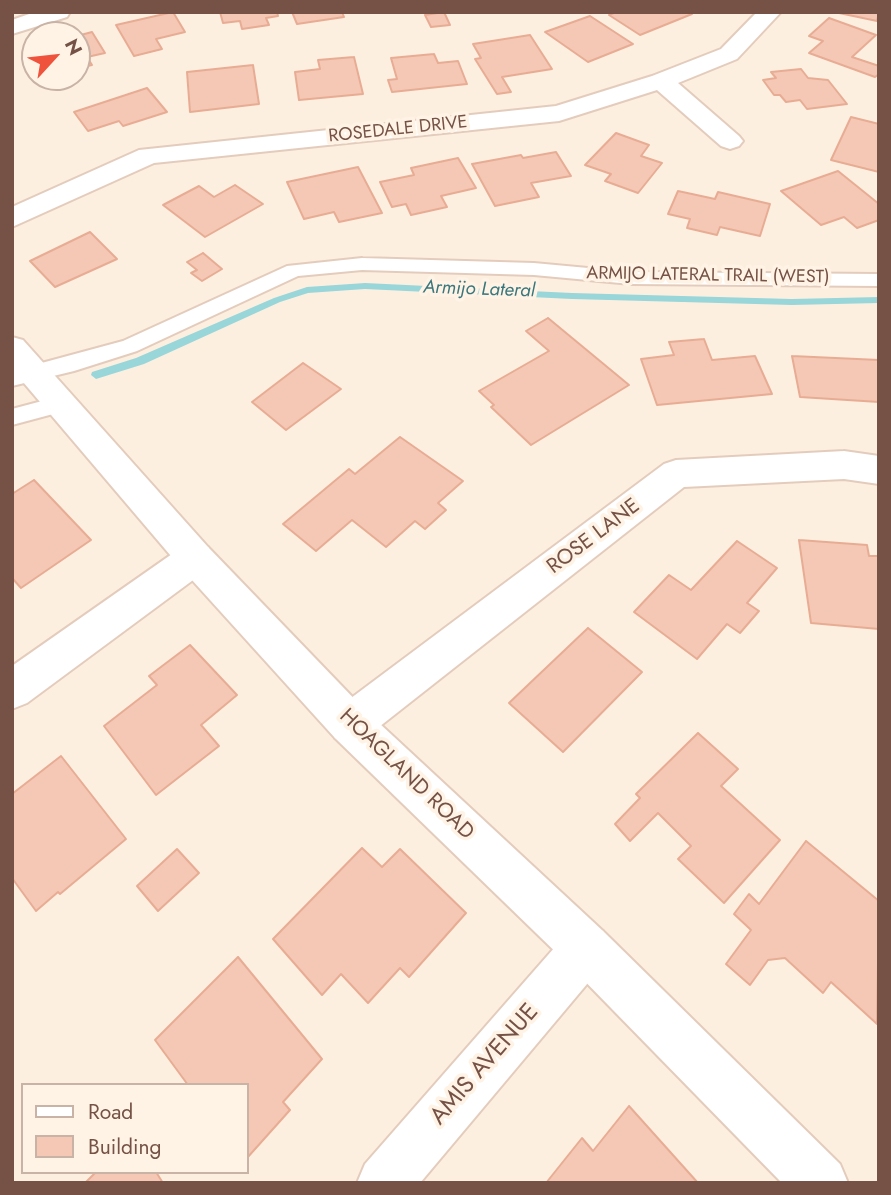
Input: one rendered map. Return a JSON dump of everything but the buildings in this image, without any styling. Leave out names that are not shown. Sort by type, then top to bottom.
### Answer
[{"type":"street","points":[[12,27],[59,12]]},
{"type":"street","name":"ROSEDALE DRIVE","points":[[12,218],[148,156],[559,113],[661,81],[729,54],[770,12]]},
{"type":"street","points":[[661,81],[730,141]]},
{"type":"street","name":"HOAGLAND ROAD","points":[[30,376],[350,723],[586,948],[821,1183]]},
{"type":"street","name":"ROSE LANE","points":[[350,723],[676,474],[844,465],[879,470]]},
{"type":"street","points":[[12,690],[195,558]]},
{"type":"street","name":"AMIS AVENUE","points":[[384,1183],[586,948]]},
{"type":"lane","name":"ARMIJO LATERAL TRAIL (WEST)","points":[[12,416],[30,376],[130,346],[294,270],[362,264],[534,269],[631,278],[879,280]]},
{"type":"waterway","name":"Armijo Lateral","points":[[96,375],[140,361],[277,300],[307,290],[365,286],[572,296],[792,302],[879,300]]}]
